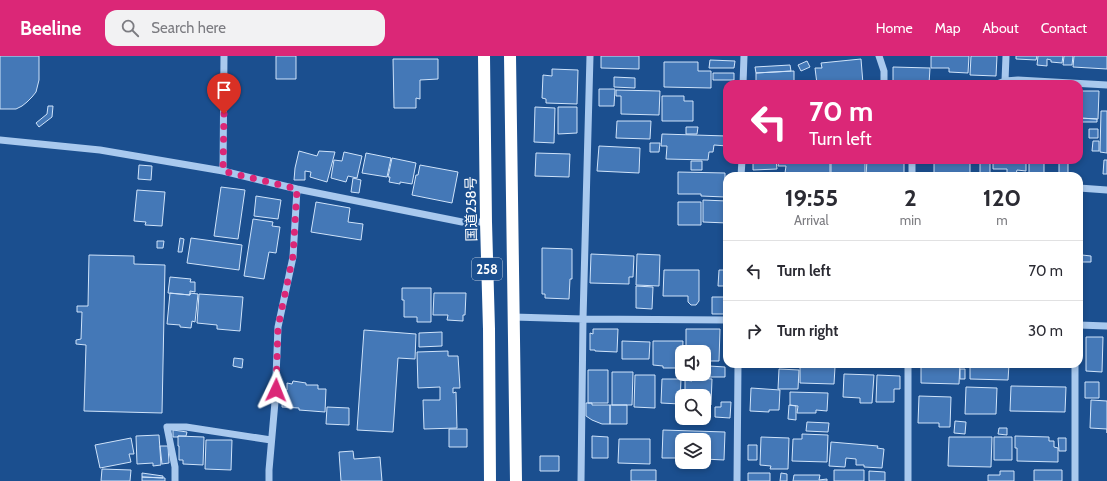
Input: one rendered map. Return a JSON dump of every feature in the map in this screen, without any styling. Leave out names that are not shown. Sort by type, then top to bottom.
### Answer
[{"type":"highway","name":"国道258号","points":[[484,56],[490,481]]},
{"type":"highway","name":"258","points":[[510,56],[516,481]]},
{"type":"street","points":[[223,171],[224,56]]},
{"type":"street","points":[[581,481],[583,319],[590,56]]},
{"type":"street","points":[[743,80],[744,56]]},
{"type":"street","points":[[879,56],[884,71],[884,80]]},
{"type":"street","points":[[1005,80],[1006,56]]},
{"type":"street","points":[[1083,84],[1107,85]]},
{"type":"street","points":[[0,140],[100,150],[223,171],[297,189],[462,222],[486,222]]},
{"type":"street","points":[[1083,188],[1107,190]]},
{"type":"street","points":[[270,481],[269,470],[275,402],[278,327],[293,256],[297,189]]},
{"type":"street","points":[[514,317],[723,320]]},
{"type":"street","points":[[1083,325],[1107,326]]},
{"type":"street","points":[[737,481],[738,368]]},
{"type":"street","points":[[908,368],[908,481]]},
{"type":"street","points":[[1075,368],[1075,481]]},
{"type":"street","points":[[175,481],[175,467],[167,427],[186,427],[272,440]]},
{"type":"building","points":[[0,56],[39,56],[39,80],[36,92],[27,102],[16,109],[0,109]]},
{"type":"building","points":[[276,56],[296,56],[296,79],[276,79]]},
{"type":"building","points":[[601,56],[639,56],[639,69],[601,68]]},
{"type":"building","points":[[931,56],[969,56],[968,73],[949,72],[949,68],[931,68]]},
{"type":"building","points":[[971,56],[997,56],[996,76],[970,75]]},
{"type":"building","points":[[1016,56],[1037,56],[1036,60],[1016,59]]},
{"type":"building","points":[[1038,56],[1063,56],[1062,63],[1051,62],[1051,60],[1047,59],[1047,66],[1037,65]]},
{"type":"building","points":[[1064,56],[1073,56],[1072,65],[1063,65]]},
{"type":"building","points":[[1074,56],[1107,56],[1107,69],[1073,67]]},
{"type":"building","points":[[393,59],[438,59],[438,79],[420,80],[420,99],[416,98],[416,108],[394,108]]},
{"type":"building","points":[[861,59],[863,80],[816,80],[815,68],[822,68],[821,63]]},
{"type":"building","points":[[710,60],[735,61],[734,68],[709,68]]},
{"type":"building","points":[[807,61],[810,67],[801,71],[798,65]]},
{"type":"building","points":[[664,62],[698,62],[698,71],[711,71],[711,88],[664,87]]},
{"type":"building","points":[[790,65],[791,71],[756,73],[755,67]]},
{"type":"building","points":[[893,67],[930,68],[929,80],[893,80]]},
{"type":"building","points":[[552,69],[578,70],[577,104],[546,103],[546,99],[542,98],[543,75],[552,76]]},
{"type":"building","points":[[794,71],[794,80],[756,80],[756,73]]},
{"type":"building","points":[[713,73],[734,73],[734,80],[713,80]]},
{"type":"building","points":[[614,77],[635,78],[635,88],[614,87]]},
{"type":"building","points":[[599,89],[615,89],[614,106],[599,106]]},
{"type":"building","points":[[616,90],[660,91],[659,115],[621,114],[621,96],[616,96]]},
{"type":"building","points":[[1083,91],[1099,91],[1098,119],[1083,118]]},
{"type":"building","points":[[662,96],[684,96],[684,101],[693,101],[693,121],[662,121]]},
{"type":"building","points":[[48,106],[53,106],[52,117],[39,127],[36,123],[47,114]]},
{"type":"building","points":[[535,107],[555,108],[554,143],[534,142]]},
{"type":"building","points":[[558,107],[577,107],[577,133],[558,134]]},
{"type":"building","points":[[1101,111],[1107,111],[1107,153],[1100,152]]},
{"type":"building","points":[[1083,118],[1097,119],[1097,122],[1083,122]]},
{"type":"building","points":[[617,121],[651,121],[650,139],[616,138]]},
{"type":"building","points":[[686,127],[698,127],[697,134],[686,134]]},
{"type":"building","points":[[1089,129],[1098,129],[1098,138],[1089,138]]},
{"type":"building","points":[[662,134],[723,136],[723,146],[714,145],[713,152],[709,152],[708,160],[666,159],[667,146],[661,146]]},
{"type":"building","points":[[1093,141],[1099,141],[1099,151],[1092,151]]},
{"type":"building","points":[[650,143],[660,143],[659,152],[650,152]]},
{"type":"building","points":[[599,146],[640,148],[639,173],[597,171]]},
{"type":"building","points":[[299,151],[317,156],[319,151],[335,152],[327,182],[310,177],[311,172],[305,171],[305,180],[294,180]]},
{"type":"building","points":[[344,152],[362,156],[357,178],[348,176],[346,182],[331,178],[334,160],[342,161]]},
{"type":"building","points":[[366,153],[391,158],[387,177],[362,173]]},
{"type":"building","points":[[536,153],[570,154],[569,177],[535,176]]},
{"type":"building","points":[[392,158],[416,163],[412,184],[389,182],[390,177],[388,177]]},
{"type":"building","points":[[1104,160],[1107,160],[1107,174],[1103,174]]},
{"type":"building","points":[[691,161],[702,161],[702,170],[691,170]]},
{"type":"building","points":[[753,164],[776,164],[777,169],[753,170]]},
{"type":"building","points":[[778,164],[830,164],[830,172],[785,172],[786,166],[778,166]]},
{"type":"building","points":[[831,164],[865,164],[865,172],[831,172]]},
{"type":"building","points":[[867,164],[904,164],[904,172],[866,172]]},
{"type":"building","points":[[934,164],[970,164],[970,172],[934,172]]},
{"type":"building","points":[[980,164],[990,164],[990,172],[980,172]]},
{"type":"building","points":[[993,164],[1026,164],[1026,171],[1017,170],[1016,172],[1007,172],[1007,169],[993,169]]},
{"type":"building","points":[[1029,164],[1044,164],[1044,172],[1029,172]]},
{"type":"building","points":[[1059,164],[1068,164],[1068,172],[1059,172]]},
{"type":"building","points":[[139,165],[152,166],[151,180],[138,179]]},
{"type":"building","points":[[420,165],[458,172],[452,203],[412,195],[416,175],[418,175]]},
{"type":"building","points":[[678,172],[723,173],[723,197],[701,196],[701,194],[678,194]]},
{"type":"building","points":[[353,178],[361,180],[359,193],[351,192]]},
{"type":"building","points":[[221,187],[245,190],[238,239],[214,236]]},
{"type":"building","points":[[137,190],[165,192],[162,226],[145,225],[146,222],[134,221]]},
{"type":"building","points":[[256,196],[281,200],[278,219],[254,216]]},
{"type":"building","points":[[703,200],[723,201],[723,223],[703,222]]},
{"type":"building","points":[[316,202],[350,208],[348,222],[363,224],[361,240],[311,232]]},
{"type":"building","points":[[678,202],[701,202],[701,225],[678,225]]},
{"type":"building","points":[[253,219],[273,222],[272,226],[280,227],[276,253],[269,252],[264,279],[244,276]]},
{"type":"building","points":[[180,238],[184,239],[182,252],[178,252]]},
{"type":"building","points":[[191,238],[242,245],[239,270],[187,263]]},
{"type":"building","points":[[157,241],[164,241],[163,248],[157,248]]},
{"type":"building","points":[[542,248],[572,249],[572,279],[570,279],[569,299],[545,298],[545,294],[542,294]]},
{"type":"building","points":[[591,254],[634,256],[633,277],[629,277],[629,284],[590,283]]},
{"type":"building","points":[[637,254],[660,255],[659,286],[636,285]]},
{"type":"building","points":[[89,255],[134,256],[134,264],[165,265],[162,413],[84,411],[86,345],[76,344],[76,340],[81,339],[82,312],[77,312],[77,306],[88,306]]},
{"type":"building","points":[[1083,255],[1091,256],[1091,262],[1083,262]]},
{"type":"building","points":[[664,270],[699,270],[699,301],[696,305],[691,305],[688,302],[688,296],[663,296]]},
{"type":"building","points":[[719,270],[723,270],[723,286],[718,286]]},
{"type":"building","points":[[170,277],[191,279],[190,282],[195,282],[195,292],[190,291],[190,295],[168,293]]},
{"type":"building","points":[[636,286],[653,287],[652,309],[636,308]]},
{"type":"building","points":[[402,288],[431,288],[431,322],[417,322],[417,317],[404,317]]},
{"type":"building","points":[[170,293],[190,295],[190,293],[198,294],[195,322],[192,321],[191,328],[167,324]]},
{"type":"building","points":[[434,293],[466,293],[465,315],[463,315],[463,321],[447,320],[448,315],[433,315]]},
{"type":"building","points":[[199,294],[243,297],[240,331],[217,329],[217,325],[197,323]]},
{"type":"building","points":[[712,297],[723,297],[723,314],[712,314]]},
{"type":"building","points":[[593,329],[618,329],[617,352],[590,350],[590,333],[593,334]]},
{"type":"building","points":[[686,329],[720,329],[719,361],[711,361],[711,345],[686,345]]},
{"type":"building","points":[[364,330],[416,334],[415,359],[398,358],[393,432],[357,430]]},
{"type":"building","points":[[442,332],[442,346],[419,347],[419,333]]},
{"type":"building","points":[[1086,337],[1103,337],[1102,372],[1086,371]]},
{"type":"building","points":[[622,341],[650,342],[649,359],[622,359]]},
{"type":"building","points":[[653,341],[683,341],[683,345],[675,345],[675,368],[663,368],[663,366],[653,365]]},
{"type":"building","points":[[448,351],[448,356],[458,356],[460,388],[453,388],[453,393],[456,392],[457,428],[424,429],[423,400],[440,400],[440,387],[418,388],[417,352]]},
{"type":"building","points":[[234,358],[243,359],[242,368],[233,366]]},
{"type":"building","points":[[711,366],[725,368],[725,377],[711,377]]},
{"type":"building","points":[[800,368],[835,368],[834,384],[800,383]]},
{"type":"building","points":[[921,368],[960,368],[959,384],[921,383]]},
{"type":"building","points":[[970,368],[1009,368],[1008,380],[970,379]]},
{"type":"building","points":[[779,369],[799,370],[798,389],[778,389]]},
{"type":"building","points":[[960,369],[965,369],[965,379],[960,379]]},
{"type":"building","points":[[588,370],[608,370],[608,403],[588,403]]},
{"type":"building","points":[[612,372],[633,372],[632,405],[612,405]]},
{"type":"building","points":[[844,374],[874,375],[872,403],[860,403],[860,398],[843,397]]},
{"type":"building","points":[[635,375],[655,375],[655,408],[634,407]]},
{"type":"building","points":[[877,375],[900,376],[900,389],[894,389],[894,402],[876,402]]},
{"type":"building","points":[[662,379],[675,379],[675,381],[681,381],[681,389],[675,389],[675,404],[661,403]]},
{"type":"building","points":[[712,379],[711,405],[711,389],[685,389],[685,381],[711,381]]},
{"type":"building","points":[[293,381],[306,383],[306,385],[318,385],[318,389],[326,389],[325,412],[282,407],[283,389],[287,390],[287,383],[292,384]]},
{"type":"building","points":[[1085,382],[1099,382],[1099,398],[1085,398]]},
{"type":"building","points":[[1011,386],[1066,387],[1065,412],[1010,411]]},
{"type":"building","points":[[966,387],[997,388],[996,414],[965,414]]},
{"type":"building","points":[[751,388],[780,390],[779,410],[769,410],[769,412],[750,411]]},
{"type":"building","points":[[790,392],[828,393],[827,411],[816,410],[816,413],[797,413],[798,406],[790,405]]},
{"type":"building","points":[[919,396],[951,397],[950,427],[939,427],[939,423],[918,423]]},
{"type":"building","points":[[1091,400],[1107,401],[1107,429],[1090,428]]},
{"type":"building","points":[[721,402],[731,402],[730,418],[715,417],[715,407],[721,407]]},
{"type":"building","points":[[586,403],[592,403],[592,405],[610,405],[610,424],[602,424],[586,416]]},
{"type":"building","points":[[610,405],[627,405],[627,424],[610,424]]},
{"type":"building","points":[[789,405],[796,406],[796,420],[788,419]]},
{"type":"building","points":[[327,407],[349,408],[349,425],[326,424]]},
{"type":"building","points":[[955,421],[966,422],[965,434],[954,433]]},
{"type":"building","points":[[807,422],[829,423],[828,432],[806,431]]},
{"type":"building","points":[[999,428],[1007,428],[1007,435],[998,434]]},
{"type":"building","points":[[449,429],[467,429],[467,447],[449,447]]},
{"type":"building","points":[[173,430],[187,432],[186,436],[173,437]]},
{"type":"building","points":[[663,430],[725,432],[724,460],[711,459],[711,433],[675,433],[675,458],[662,458]]},
{"type":"building","points":[[802,434],[828,435],[827,462],[792,461],[793,439],[802,439]]},
{"type":"building","points":[[159,435],[161,465],[153,466],[153,463],[137,464],[136,436]]},
{"type":"building","points":[[178,436],[204,437],[203,465],[183,464],[183,460],[179,460]]},
{"type":"building","points":[[592,436],[608,437],[608,458],[592,458]]},
{"type":"building","points":[[1015,436],[1049,437],[1049,441],[1054,441],[1054,447],[1058,448],[1058,462],[1017,461]]},
{"type":"building","points":[[761,437],[789,438],[788,469],[770,469],[771,466],[760,465]]},
{"type":"building","points":[[949,437],[992,437],[991,467],[948,466]]},
{"type":"building","points":[[994,437],[1012,437],[1012,460],[994,460]]},
{"type":"building","points":[[131,438],[134,454],[129,454],[131,462],[100,468],[95,445]]},
{"type":"building","points":[[1058,438],[1066,438],[1066,451],[1059,451]]},
{"type":"building","points":[[619,439],[650,439],[650,464],[618,463]]},
{"type":"building","points":[[206,440],[232,440],[231,470],[205,469]]},
{"type":"building","points":[[831,442],[878,446],[877,448],[884,449],[882,468],[856,465],[856,459],[846,458],[845,467],[829,466]]},
{"type":"building","points":[[748,445],[757,445],[757,460],[748,460]]},
{"type":"building","points":[[160,446],[168,446],[169,463],[162,464]]},
{"type":"building","points":[[353,451],[354,459],[380,457],[382,481],[341,481],[339,452]]},
{"type":"building","points":[[540,456],[559,456],[559,471],[540,471]]},
{"type":"building","points":[[102,469],[131,470],[130,481],[101,481]]},
{"type":"building","points":[[631,470],[656,470],[656,481],[631,481]]},
{"type":"building","points":[[834,470],[864,470],[864,481],[834,481]]},
{"type":"building","points":[[1034,470],[1062,470],[1062,481],[1034,481]]},
{"type":"building","points":[[869,471],[885,472],[885,481],[869,481]]},
{"type":"building","points":[[1000,471],[1014,471],[1014,481],[988,481],[988,475],[1000,475]]},
{"type":"building","points":[[142,473],[163,476],[163,478],[142,477]]},
{"type":"building","points":[[748,473],[770,473],[770,481],[748,481]]},
{"type":"building","points":[[781,473],[787,474],[787,481],[780,481]]},
{"type":"building","points":[[794,475],[820,475],[819,480],[827,479],[827,481],[793,481]]},
{"type":"building","points":[[142,477],[165,478],[165,481],[142,481]]},
{"type":"route","points":[[224,114],[223,171],[297,189],[293,256],[278,327],[276,390]]}]
